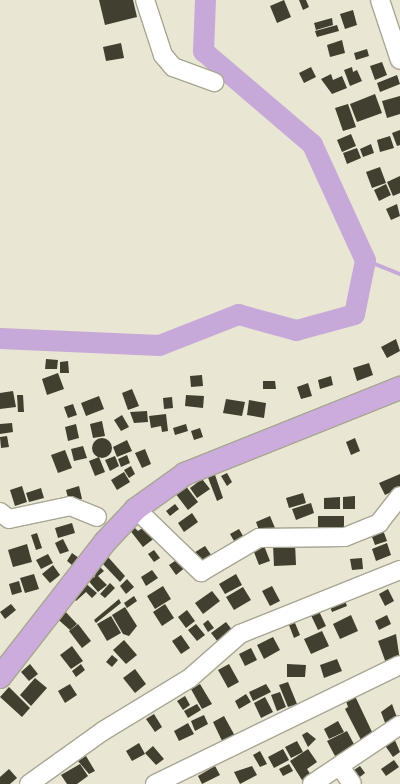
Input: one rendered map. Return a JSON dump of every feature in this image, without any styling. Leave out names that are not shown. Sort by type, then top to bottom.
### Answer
[{"type":"main road","points":[[0,677],[106,540],[136,509],[185,474],[400,388]]},
{"type":"street","points":[[145,0],[163,55],[173,67],[214,82]]},
{"type":"street","points":[[380,0],[400,60]]},
{"type":"street","points":[[136,509],[201,572],[260,538],[345,537],[381,521],[400,496]]},
{"type":"street","points":[[3,518],[60,505],[88,511],[96,517]]},
{"type":"street","points":[[29,784],[103,731],[190,678],[240,634],[400,570]]},
{"type":"street","points":[[155,784],[400,664]]},
{"type":"street","points":[[312,784],[341,768],[400,725]]},
{"type":"street","points":[[341,768],[352,784]]},
{"type":"building","points":[[99,0],[133,0],[137,17],[105,25]]},
{"type":"building","points":[[284,0],[291,17],[277,23],[270,6]]},
{"type":"building","points":[[299,0],[306,0],[309,7],[303,10]]},
{"type":"building","points":[[353,10],[357,25],[345,29],[340,14]]},
{"type":"building","points":[[332,18],[333,25],[316,30],[314,23]]},
{"type":"building","points":[[337,25],[339,31],[317,37],[315,31]]},
{"type":"building","points":[[342,40],[345,53],[330,57],[327,45]]},
{"type":"building","points":[[121,43],[124,58],[106,61],[103,47]]},
{"type":"building","points":[[367,49],[369,56],[356,60],[354,53]]},
{"type":"building","points":[[382,62],[387,75],[375,80],[370,66]]},
{"type":"building","points":[[311,67],[316,77],[304,83],[299,73]]},
{"type":"building","points":[[352,67],[353,72],[357,70],[362,81],[350,86],[344,70]]},
{"type":"building","points":[[331,74],[333,80],[342,76],[347,88],[332,94],[321,79]]},
{"type":"building","points":[[397,75],[400,84],[380,92],[377,83]]},
{"type":"building","points":[[375,94],[382,113],[357,122],[350,104]]},
{"type":"building","points":[[400,96],[400,114],[387,118],[382,101]]},
{"type":"building","points":[[348,104],[356,127],[343,131],[335,108]]},
{"type":"building","points":[[400,130],[400,145],[397,146],[392,133]]},
{"type":"building","points":[[351,134],[356,146],[342,152],[337,140]]},
{"type":"building","points":[[390,136],[394,148],[380,152],[377,140]]},
{"type":"building","points":[[371,144],[374,153],[363,157],[360,149]]},
{"type":"building","points":[[357,148],[361,158],[347,164],[343,153]]},
{"type":"building","points":[[380,167],[386,183],[372,188],[366,172]]},
{"type":"building","points":[[400,176],[400,193],[393,196],[387,182]]},
{"type":"building","points":[[386,184],[391,195],[379,201],[374,190]]},
{"type":"building","points":[[397,204],[400,216],[391,220],[386,209]]},
{"type":"building","points":[[396,339],[400,351],[387,358],[381,347]]},
{"type":"building","points":[[46,359],[58,360],[57,369],[45,369]]},
{"type":"building","points":[[68,361],[69,373],[60,373],[60,362]]},
{"type":"building","points":[[369,363],[373,375],[357,381],[353,368]]},
{"type":"building","points":[[58,373],[64,389],[47,395],[42,379]]},
{"type":"building","points":[[202,375],[203,386],[191,387],[190,376]]},
{"type":"building","points":[[331,376],[333,385],[320,389],[318,380]]},
{"type":"building","points":[[263,381],[275,381],[276,389],[263,389]]},
{"type":"building","points":[[308,383],[312,396],[301,399],[297,387]]},
{"type":"building","points":[[132,389],[139,406],[128,410],[122,393]]},
{"type":"building","points":[[13,391],[16,407],[0,409],[0,393]]},
{"type":"building","points":[[17,395],[23,395],[24,412],[18,412]]},
{"type":"building","points":[[186,395],[204,396],[203,408],[185,406]]},
{"type":"building","points":[[99,396],[104,409],[86,416],[81,403]]},
{"type":"building","points":[[172,397],[173,408],[164,409],[163,398]]},
{"type":"building","points":[[226,399],[245,402],[242,416],[223,413]]},
{"type":"building","points":[[249,400],[266,403],[264,418],[247,415]]},
{"type":"building","points":[[73,404],[77,415],[68,418],[64,407]]},
{"type":"building","points":[[147,411],[148,422],[134,423],[130,412]]},
{"type":"building","points":[[166,414],[168,431],[162,432],[161,426],[151,428],[149,416]]},
{"type":"building","points":[[122,415],[129,427],[121,431],[114,420]]},
{"type":"building","points":[[102,421],[105,436],[93,438],[90,424]]},
{"type":"building","points":[[12,423],[13,432],[0,434],[0,424]]},
{"type":"building","points":[[76,424],[79,438],[68,441],[65,427]]},
{"type":"building","points":[[186,424],[188,431],[175,435],[173,428]]},
{"type":"building","points":[[200,428],[203,437],[194,440],[191,431]]},
{"type":"building","points":[[7,436],[9,447],[1,448],[0,437]]},
{"type":"building","points":[[102,438],[109,441],[112,448],[109,455],[102,458],[95,455],[92,448],[95,441]]},
{"type":"building","points":[[355,438],[360,451],[351,455],[346,442]]},
{"type":"building","points":[[127,440],[132,451],[117,457],[113,447]]},
{"type":"building","points":[[83,446],[87,458],[74,461],[71,449]]},
{"type":"building","points":[[145,449],[151,464],[142,468],[135,453]]},
{"type":"building","points":[[65,450],[72,468],[58,473],[51,455]]},
{"type":"building","points":[[127,455],[130,463],[121,467],[118,459]]},
{"type":"building","points":[[115,456],[119,466],[110,471],[105,460]]},
{"type":"building","points":[[99,457],[105,472],[95,476],[89,461]]},
{"type":"building","points":[[131,466],[135,474],[129,478],[124,470]]},
{"type":"building","points":[[124,472],[130,482],[117,490],[111,480]]},
{"type":"building","points":[[214,472],[223,498],[217,501],[207,475]]},
{"type":"building","points":[[227,473],[232,482],[227,486],[221,476]]},
{"type":"building","points":[[400,474],[400,488],[385,495],[379,483]]},
{"type":"building","points":[[202,479],[210,489],[197,498],[190,488]]},
{"type":"building","points":[[185,485],[198,502],[188,510],[175,493]]},
{"type":"building","points":[[22,486],[27,502],[15,506],[10,490]]},
{"type":"building","points":[[79,486],[82,499],[69,502],[66,490]]},
{"type":"building","points":[[41,488],[44,498],[29,502],[26,493]]},
{"type":"building","points":[[303,493],[306,503],[289,508],[286,498]]},
{"type":"building","points":[[355,496],[355,509],[343,509],[343,497]]},
{"type":"building","points":[[340,497],[340,509],[324,509],[324,498]]},
{"type":"building","points":[[311,503],[314,513],[296,520],[292,509]]},
{"type":"building","points":[[175,504],[179,509],[170,516],[166,511]]},
{"type":"building","points":[[192,513],[198,522],[184,532],[178,523]]},
{"type":"building","points":[[270,516],[275,528],[260,533],[256,522]]},
{"type":"building","points":[[318,516],[344,516],[344,532],[318,532]]},
{"type":"building","points":[[72,523],[75,533],[58,538],[55,528]]},
{"type":"building","points":[[147,525],[156,537],[143,547],[129,529],[133,526],[138,531]]},
{"type":"building","points":[[239,529],[246,541],[237,546],[230,534]]},
{"type":"building","points":[[383,530],[387,541],[375,545],[371,534]]},
{"type":"building","points":[[37,533],[42,548],[36,550],[31,535]]},
{"type":"building","points":[[63,539],[69,551],[60,554],[55,543]]},
{"type":"building","points":[[263,543],[270,561],[259,565],[252,547]]},
{"type":"building","points":[[295,543],[296,565],[274,566],[273,545]]},
{"type":"building","points":[[387,543],[391,555],[376,561],[372,549]]},
{"type":"building","points":[[27,544],[32,562],[13,567],[8,550]]},
{"type":"building","points":[[205,546],[214,559],[200,567],[192,554]]},
{"type":"building","points":[[154,550],[160,558],[154,562],[148,554]]},
{"type":"building","points":[[72,553],[83,561],[77,569],[67,561]]},
{"type":"building","points":[[48,554],[53,563],[41,569],[36,560]]},
{"type":"building","points":[[108,557],[125,576],[120,582],[102,563]]},
{"type":"building","points":[[181,557],[187,566],[176,575],[169,565]]},
{"type":"building","points":[[362,558],[363,569],[352,570],[350,559]]},
{"type":"building","points":[[53,565],[60,575],[50,583],[42,574]]},
{"type":"building","points":[[99,566],[104,571],[98,576],[107,585],[98,592],[86,578],[91,574],[94,578]]},
{"type":"building","points":[[152,570],[158,578],[146,586],[141,577]]},
{"type":"building","points":[[34,574],[39,589],[25,593],[20,578]]},
{"type":"building","points":[[236,574],[242,585],[225,594],[219,584]]},
{"type":"building","points":[[127,579],[134,587],[126,594],[120,586]]},
{"type":"building","points":[[19,581],[22,592],[12,595],[9,584]]},
{"type":"building","points":[[84,582],[97,593],[92,598],[86,592],[76,601],[70,594]]},
{"type":"building","points":[[110,583],[115,588],[105,598],[100,594]]},
{"type":"building","points":[[163,586],[171,599],[155,609],[147,596]]},
{"type":"building","points":[[272,586],[280,601],[270,606],[262,591]]},
{"type":"building","points":[[243,587],[251,600],[234,610],[226,597]]},
{"type":"building","points":[[388,589],[394,601],[385,606],[379,594]]},
{"type":"building","points":[[212,591],[220,601],[203,614],[195,603]]},
{"type":"building","points":[[134,596],[137,601],[127,608],[124,603]]},
{"type":"building","points":[[343,596],[347,606],[332,612],[328,602]]},
{"type":"building","points":[[119,599],[121,603],[96,623],[94,620]]},
{"type":"building","points":[[11,604],[16,610],[5,619],[0,612]]},
{"type":"building","points":[[165,604],[174,618],[162,626],[153,612]]},
{"type":"building","points":[[125,607],[137,626],[129,636],[123,634],[112,615]]},
{"type":"building","points":[[317,607],[326,626],[318,630],[309,611]]},
{"type":"building","points":[[62,608],[77,624],[70,630],[53,615]]},
{"type":"building","points":[[187,610],[195,621],[186,628],[178,617]]},
{"type":"building","points":[[351,615],[358,631],[340,639],[333,624]]},
{"type":"building","points":[[387,615],[391,624],[379,630],[375,621]]},
{"type":"building","points":[[111,616],[121,633],[107,641],[97,624]]},
{"type":"building","points":[[208,620],[214,628],[208,632],[203,624]]},
{"type":"building","points":[[226,622],[233,631],[218,642],[211,633]]},
{"type":"building","points":[[295,623],[300,635],[294,638],[289,625]]},
{"type":"building","points":[[78,624],[91,641],[82,648],[69,631]]},
{"type":"building","points":[[196,624],[205,635],[197,641],[188,630]]},
{"type":"building","points":[[322,631],[329,646],[311,654],[304,639]]},
{"type":"building","points":[[396,634],[400,661],[387,666],[378,641]]},
{"type":"building","points":[[181,635],[190,648],[181,654],[172,641]]},
{"type":"building","points":[[273,637],[280,650],[264,659],[257,645]]},
{"type":"building","points":[[124,640],[137,655],[126,664],[113,650]]},
{"type":"building","points":[[72,646],[83,661],[71,669],[60,655]]},
{"type":"building","points":[[251,648],[257,660],[245,666],[239,654]]},
{"type":"building","points":[[112,655],[118,660],[112,667],[106,662]]},
{"type":"building","points":[[337,659],[342,671],[324,678],[320,665]]},
{"type":"building","points":[[30,664],[38,674],[29,681],[21,672]]},
{"type":"building","points":[[81,664],[85,670],[76,677],[72,671]]},
{"type":"building","points":[[229,664],[239,682],[228,688],[218,670]]},
{"type":"building","points":[[287,664],[306,665],[305,677],[287,677]]},
{"type":"building","points":[[135,669],[146,684],[135,693],[123,678]]},
{"type":"building","points":[[35,678],[47,688],[31,706],[20,695]]},
{"type":"building","points":[[288,682],[297,704],[288,707],[279,685]]},
{"type":"building","points":[[70,684],[77,695],[65,703],[58,691]]},
{"type":"building","points":[[200,684],[212,704],[202,709],[191,689]]},
{"type":"building","points":[[266,684],[271,692],[253,701],[249,692]]},
{"type":"building","points":[[9,687],[30,708],[22,717],[0,697]]},
{"type":"building","points":[[280,692],[286,707],[277,711],[271,695]]},
{"type":"building","points":[[246,694],[251,702],[239,709],[235,701]]},
{"type":"building","points":[[185,696],[190,705],[183,710],[177,701]]},
{"type":"building","points":[[355,696],[373,734],[361,740],[345,709],[348,707],[346,701]]},
{"type":"building","points":[[265,697],[273,712],[261,718],[254,703]]},
{"type":"building","points":[[197,704],[201,710],[188,718],[184,711]]},
{"type":"building","points":[[392,704],[399,723],[387,728],[381,712]]},
{"type":"building","points":[[154,714],[162,727],[155,732],[146,719]]},
{"type":"building","points":[[204,715],[208,724],[195,731],[191,721]]},
{"type":"building","points":[[224,716],[235,736],[223,743],[213,722]]},
{"type":"building","points":[[338,721],[344,732],[329,739],[324,729]]},
{"type":"building","points":[[188,723],[194,734],[179,741],[174,731]]},
{"type":"building","points":[[347,731],[355,746],[335,756],[327,741]]},
{"type":"building","points":[[307,732],[316,739],[308,747],[302,735]]},
{"type":"building","points":[[394,738],[400,752],[393,757],[384,744]]},
{"type":"building","points":[[297,741],[303,752],[291,758],[285,747]]},
{"type":"building","points":[[139,743],[145,754],[132,761],[126,751]]},
{"type":"building","points":[[153,746],[164,759],[156,765],[145,753]]},
{"type":"building","points":[[283,749],[289,760],[274,768],[268,757]]},
{"type":"building","points":[[308,749],[317,762],[307,769],[311,775],[302,780],[290,761]]},
{"type":"building","points":[[260,751],[267,764],[260,767],[253,755]]},
{"type":"building","points":[[86,756],[95,771],[89,774],[78,761]]},
{"type":"building","points":[[394,760],[399,767],[386,776],[381,769]]},
{"type":"building","points":[[80,764],[88,776],[77,784],[67,784],[61,775]]},
{"type":"building","points":[[289,764],[293,771],[283,776],[279,769]]},
{"type":"building","points":[[215,766],[220,775],[202,784],[198,776]]},
{"type":"building","points":[[252,766],[257,775],[240,784],[234,772]]},
{"type":"building","points":[[360,766],[365,773],[356,780],[351,772]]},
{"type":"building","points":[[9,769],[17,778],[10,784],[0,784],[0,777]]},
{"type":"waterway","points":[[0,338],[159,345],[238,314],[296,330],[354,314],[365,260],[312,144],[203,51],[205,0]]},
{"type":"waterway","points":[[365,260],[400,274]]}]
